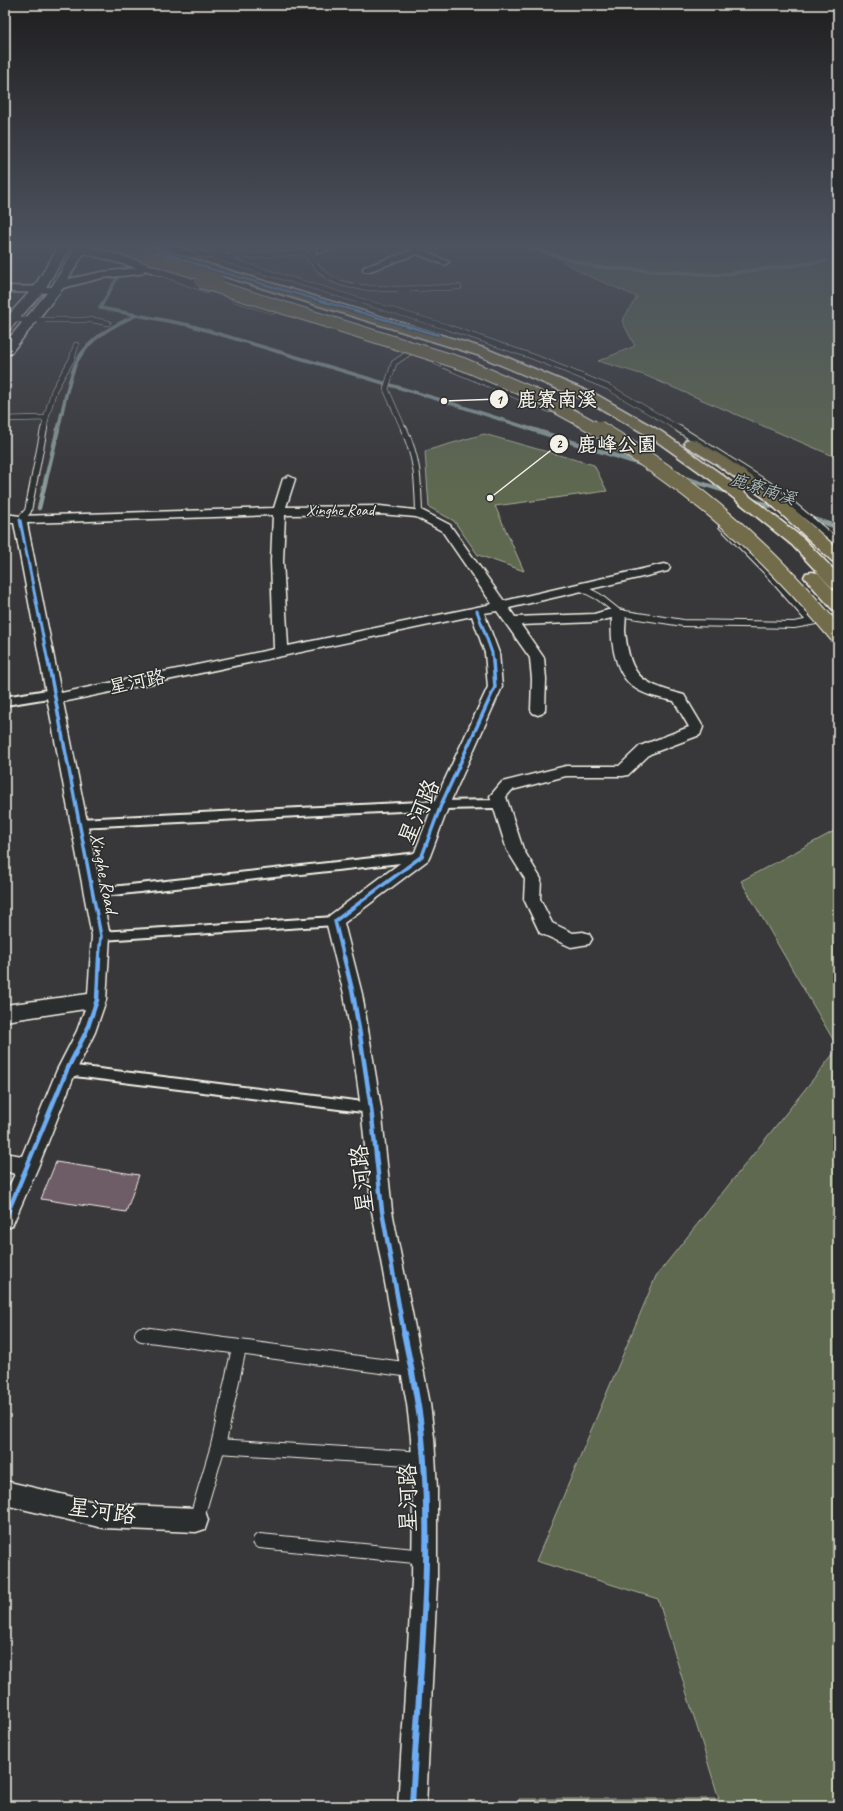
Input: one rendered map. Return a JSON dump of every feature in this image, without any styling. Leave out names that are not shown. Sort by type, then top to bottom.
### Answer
[{"type":"main road","points":[[358,331],[434,354],[521,388],[600,429],[653,462],[690,489],[750,540],[814,606],[838,636]]},
{"type":"main road","points":[[387,331],[472,357],[530,380],[581,404],[628,429],[697,475],[743,512],[784,548]]},
{"type":"main road","points":[[412,331],[482,352],[594,399],[657,435],[716,477],[798,542],[838,584]]},
{"type":"main road","points":[[445,331],[542,364],[589,384],[621,400],[720,460],[769,495],[838,558]]},
{"type":"main road","points":[[804,569],[838,605]]},
{"type":"street","points":[[5,351],[23,331]]},
{"type":"street","points":[[281,651],[277,561],[279,511],[289,479]]},
{"type":"street","name":"Xinghe Road","points":[[5,1219],[67,1070],[86,1032],[97,1000],[102,936],[55,696],[13,519],[279,511],[380,510],[419,514],[446,528],[537,658],[539,679],[538,710]]},
{"type":"street","name":"星河路","points":[[55,696],[477,611],[580,586],[664,568]]},
{"type":"street","name":"星河路","points":[[412,1806],[426,1557],[424,1459],[418,1395],[382,1211],[371,1108],[353,994],[335,921],[422,856],[441,805],[461,759],[496,686],[492,653],[477,611]]},
{"type":"street","points":[[511,621],[595,618],[608,614],[619,613],[617,622],[625,666],[635,681],[661,693],[678,698],[696,727],[695,732],[645,750],[623,771],[566,772],[507,786],[498,796],[515,850],[533,879],[532,899],[546,928],[571,940],[583,939]]},
{"type":"street","points":[[5,1013],[97,1000]]},
{"type":"street","points":[[5,1162],[28,1166]]},
{"type":"street","name":"星河路","points":[[5,1494],[103,1516],[196,1520]]},
{"type":"lane","points":[[337,331],[440,363],[543,406],[597,436],[663,476],[716,520],[767,572],[810,621]]},
{"type":"lane","points":[[457,331],[534,357],[608,387],[698,440],[770,486],[838,543]]},
{"type":"lane","points":[[13,519],[28,511],[46,418],[54,390],[72,359],[76,345]]},
{"type":"lane","points":[[409,353],[394,363],[386,389],[412,447],[418,473],[419,514]]},
{"type":"lane","points":[[5,419],[46,418]]},
{"type":"lane","points":[[580,586],[599,597],[619,613],[683,623],[794,625],[838,617]]},
{"type":"lane","points":[[5,700],[55,696]]},
{"type":"lane","name":"星河路","points":[[79,823],[441,805],[494,804],[498,796]]},
{"type":"lane","name":"星河路","points":[[94,894],[422,856]]},
{"type":"lane","points":[[102,936],[335,921]]},
{"type":"lane","points":[[67,1070],[371,1108]]},
{"type":"lane","points":[[142,1334],[412,1370]]},
{"type":"lane","name":"星河路","points":[[196,1520],[218,1446],[239,1348]]},
{"type":"lane","name":"星河路","points":[[218,1446],[424,1459]]},
{"type":"lane","points":[[260,1541],[426,1557]]},
{"type":"green space","points":[[627,331],[838,331],[838,458],[644,375],[598,361],[635,346]]},
{"type":"green space","points":[[484,434],[594,465],[607,491],[495,506],[524,571],[478,555],[454,521],[429,507],[425,451]]},
{"type":"green space","points":[[838,829],[838,1048],[741,881]]},
{"type":"green space","points":[[838,1048],[838,1806],[519,1806],[519,1799],[719,1799],[658,1599],[536,1561],[656,1276]]},
{"type":"building","points":[[56,1162],[139,1175],[126,1212],[41,1199]]},
{"type":"waterway","points":[[58,430],[66,394],[77,361],[88,346],[107,331]]},
{"type":"waterway","name":"鹿寮南溪","points":[[207,331],[444,401],[534,430]]},
{"type":"waterway","points":[[39,508],[58,429]]},
{"type":"waterway","name":"鹿寮南溪","points":[[531,429],[644,465]]},
{"type":"waterway","name":"鹿寮南溪","points":[[681,477],[732,493]]},
{"type":"waterway","name":"鹿寮南溪","points":[[748,499],[781,509]]},
{"type":"waterway","name":"鹿寮南溪","points":[[809,518],[838,527]]},
{"type":"cycle path","points":[[423,331],[438,335]]},
{"type":"cycle path","points":[[5,1219],[28,1167],[67,1070],[86,1032],[97,1000],[101,936],[20,520]]},
{"type":"cycle path","points":[[412,1806],[423,1618],[425,1544],[424,1455],[421,1421],[382,1211],[371,1108],[360,1035],[353,994],[335,921],[422,856],[441,805],[495,687],[492,653],[477,611]]},
{"type":"place","name":"鹿寮南溪","points":[[444,401]]},
{"type":"place","name":"鹿峰公園","points":[[490,498]]}]
